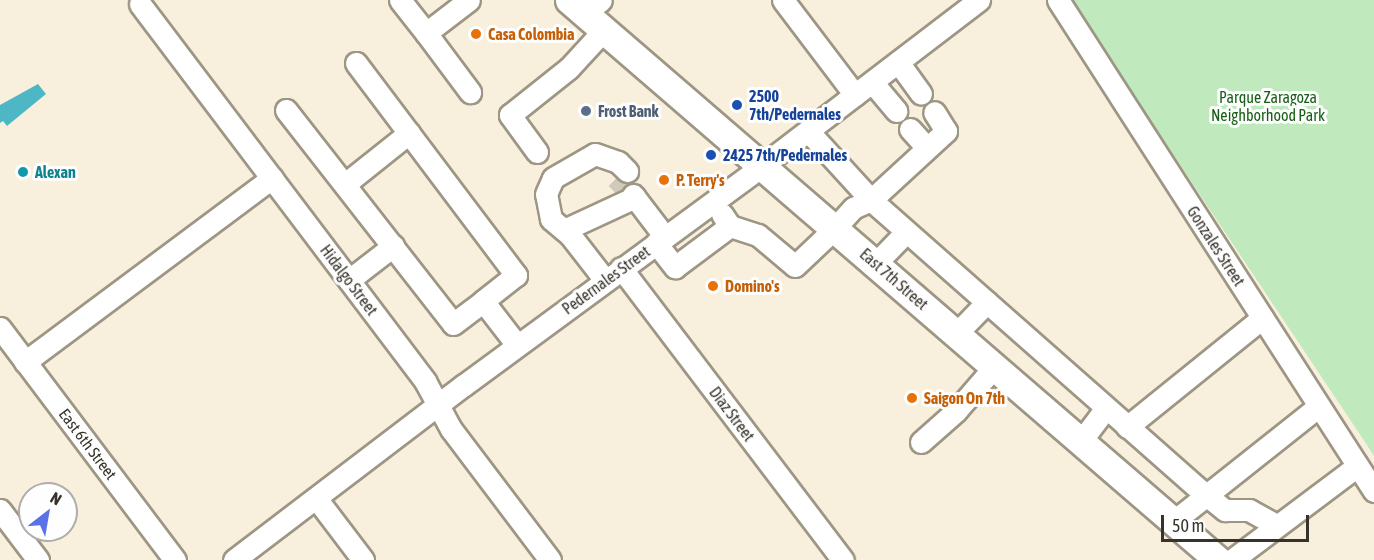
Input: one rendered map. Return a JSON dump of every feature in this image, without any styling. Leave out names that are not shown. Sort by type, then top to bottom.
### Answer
[{"type":"main road","name":"East 7th Street","points":[[584,4],[604,30],[1218,560]]},
{"type":"street","points":[[400,0],[470,92]]},
{"type":"street","points":[[426,33],[468,0]]},
{"type":"street","points":[[783,0],[855,95]]},
{"type":"street","name":"Pedernales Street","points":[[234,560],[436,405],[763,165],[979,0]]},
{"type":"street","name":"Gonzales Street","points":[[1058,0],[1374,491]]},
{"type":"street","name":"Hidalgo Street","points":[[140,4],[425,381],[450,429],[550,560]]},
{"type":"street","points":[[537,152],[510,116],[568,68],[604,30]]},
{"type":"street","points":[[898,62],[921,94]]},
{"type":"street","points":[[286,110],[453,324],[516,275],[356,63]]},
{"type":"street","points":[[872,82],[896,111]]},
{"type":"street","points":[[713,202],[730,226],[758,235],[795,266],[853,208],[871,200],[946,131],[934,112]]},
{"type":"street","points":[[910,129],[927,148]]},
{"type":"street","points":[[808,131],[871,200],[1205,494],[1226,510],[1249,510],[1276,525]]},
{"type":"street","points":[[345,184],[409,133]]},
{"type":"street","points":[[622,175],[618,162],[595,154],[553,178],[546,194],[558,224],[634,195],[675,267],[730,226]]},
{"type":"street","points":[[25,362],[272,178]]},
{"type":"street","name":"Diaz Street","points":[[558,224],[613,274],[843,560]]},
{"type":"street","points":[[876,263],[906,231]]},
{"type":"street","points":[[349,280],[393,246]]},
{"type":"street","points":[[483,301],[517,345]]},
{"type":"street","points":[[957,333],[987,302]]},
{"type":"street","points":[[1127,427],[1262,318]]},
{"type":"street","name":"East 6th Street","points":[[0,330],[175,560]]},
{"type":"street","points":[[921,442],[956,411],[995,366]]},
{"type":"street","points":[[1174,521],[1205,494],[1319,406]]},
{"type":"street","points":[[1082,441],[1106,408]]},
{"type":"street","points":[[1232,560],[1357,466]]},
{"type":"street","points":[[316,498],[363,560]]},
{"type":"street","points":[[0,510],[39,560]]},
{"type":"green space","name":"Parque Zaragoza Neighborhood Park","points":[[1070,0],[1374,0],[1374,456],[1361,436]]},
{"type":"water","points":[[38,84],[46,94],[7,126],[3,121],[0,123],[0,105]]},
{"type":"tunnel","points":[[616,178],[633,195]]},
{"type":"place","name":"Casa Colombia","points":[[476,34]]},
{"type":"place","name":"2500 7th/Pedernales","points":[[737,105]]},
{"type":"place","name":"Frost Bank","points":[[586,111]]},
{"type":"place","name":"2425 7th/Pedernales","points":[[711,155]]},
{"type":"place","name":"Alexan","points":[[23,172]]},
{"type":"place","name":"P. Terry's","points":[[664,180]]},
{"type":"place","name":"Domino's","points":[[713,286]]},
{"type":"place","name":"Saigon On 7th","points":[[912,398]]}]
